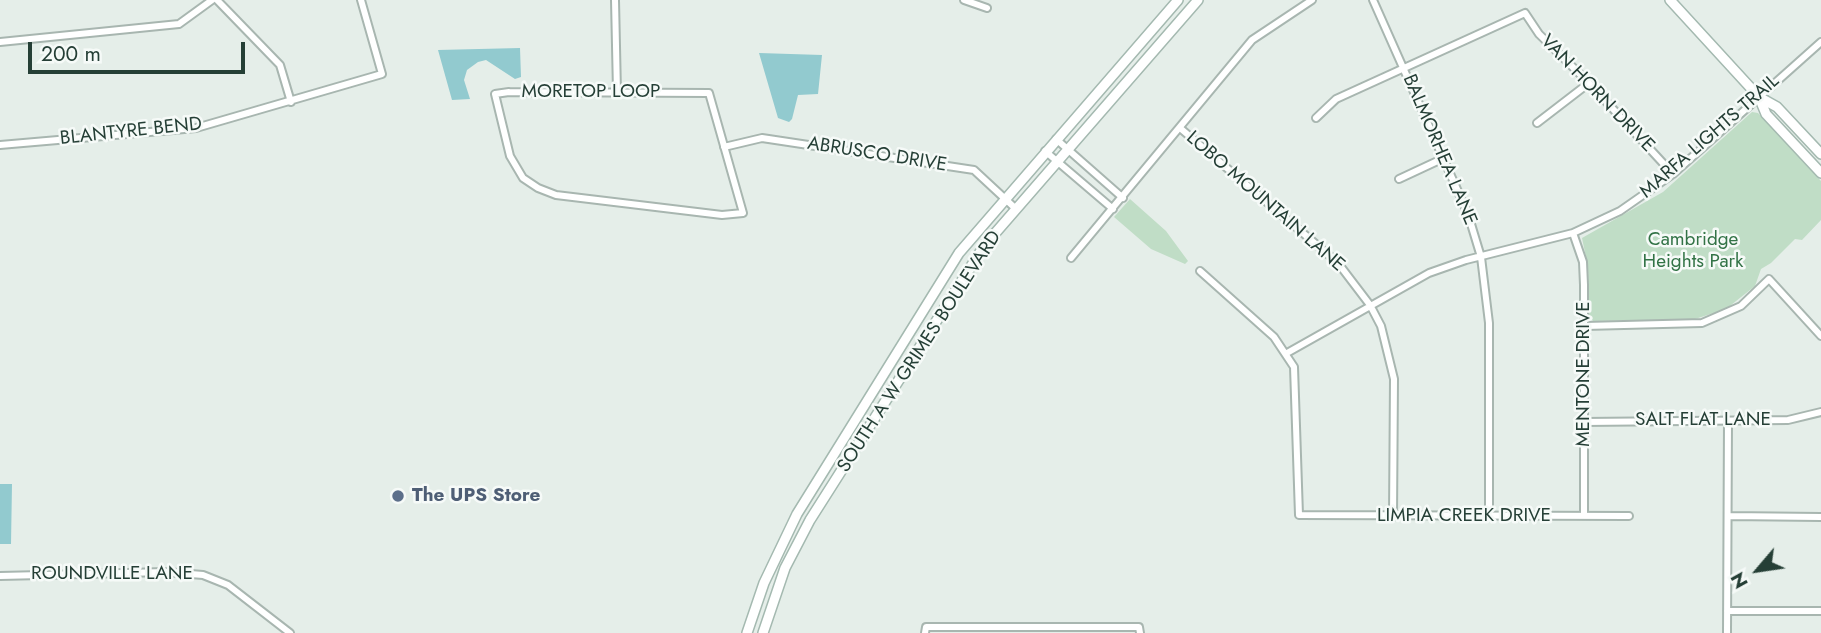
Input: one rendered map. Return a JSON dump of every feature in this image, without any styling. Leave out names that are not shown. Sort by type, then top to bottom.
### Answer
[{"type":"main road","name":"SOUTH A W GRIMES BOULEVARD","points":[[747,633],[773,563],[797,514],[959,253],[1178,0]]},
{"type":"main road","name":"SOUTH A W GRIMES BOULEVARD","points":[[763,633],[785,568],[810,520],[984,246],[1198,0]]},
{"type":"main road","points":[[1670,0],[1759,97],[1777,107],[1821,154]]},
{"type":"main road","points":[[1129,56],[1141,66]]},
{"type":"main road","points":[[1759,97],[1766,114],[1821,173]]},
{"type":"main road","points":[[942,280],[946,296],[944,310]]},
{"type":"main road","points":[[825,469],[838,477]]},
{"type":"main road","points":[[773,563],[785,568]]},
{"type":"street","points":[[0,42],[179,24],[215,0],[280,65],[291,102]]},
{"type":"street","name":"BLANTYRE BEND","points":[[0,145],[196,128],[382,74],[361,0]]},
{"type":"street","points":[[615,0],[617,92]]},
{"type":"street","points":[[964,0],[987,8]]},
{"type":"street","points":[[1071,258],[1124,198],[1252,40],[1312,0]]},
{"type":"street","name":"BALMORHEA LANE","points":[[1373,0],[1468,214],[1481,257],[1489,323],[1489,516]]},
{"type":"street","name":"VAN HORN DRIVE","points":[[1404,67],[1525,13],[1539,34],[1589,83],[1673,174]]},
{"type":"street","name":"MARFA LIGHTS TRAIL","points":[[1287,353],[1429,273],[1573,233],[1620,211],[1673,174],[1821,42]]},
{"type":"street","points":[[1316,117],[1336,99],[1404,67]]},
{"type":"street","points":[[1537,123],[1589,83]]},
{"type":"street","name":"MORETOP LOOP","points":[[709,93],[724,147],[743,213],[722,215],[556,195],[523,178],[510,156],[495,94],[709,93]]},
{"type":"street","name":"LOBO MOUNTAIN LANE","points":[[1180,128],[1338,263],[1370,305],[1381,326],[1394,379],[1393,517]]},
{"type":"street","name":"ABRUSCO DRIVE","points":[[724,147],[762,138],[974,170],[1016,209]]},
{"type":"street","points":[[1056,139],[1124,198]]},
{"type":"street","points":[[1045,151],[1113,209]]},
{"type":"street","points":[[1399,179],[1444,158]]},
{"type":"street","name":"MENTONE DRIVE","points":[[1573,233],[1583,262],[1584,516]]},
{"type":"street","points":[[1200,271],[1287,353]]},
{"type":"street","points":[[1585,326],[1702,323],[1741,306],[1769,279],[1821,336]]},
{"type":"street","name":"LIMPIA CREEK DRIVE","points":[[1287,353],[1294,367],[1297,389],[1299,515],[1629,516]]},
{"type":"street","name":"SALT FLAT LANE","points":[[1584,422],[1788,420],[1821,412]]},
{"type":"street","points":[[1727,633],[1728,421]]},
{"type":"street","points":[[1728,516],[1821,516]]},
{"type":"street","name":"ROUNDVILLE LANE","points":[[0,576],[166,572],[203,575],[228,585],[290,633]]},
{"type":"street","points":[[1727,611],[1821,611]]},
{"type":"street","points":[[925,633],[926,627],[1099,626],[1139,626],[1140,633]]},
{"type":"green space","name":"Cambridge Heights Park","points":[[1752,112],[1758,113],[1821,181],[1821,220],[1802,240],[1795,239],[1771,263],[1761,269],[1755,286],[1726,309],[1692,320],[1593,321],[1589,316],[1588,267],[1582,238],[1663,192]]},
{"type":"green space","points":[[1130,199],[1166,231],[1188,261],[1185,264],[1151,249],[1114,217]]},
{"type":"water","points":[[520,48],[521,77],[515,79],[486,60],[478,62],[467,70],[464,80],[470,99],[452,100],[438,50]]},
{"type":"water","points":[[759,53],[822,55],[818,94],[798,95],[789,122],[778,118]]},
{"type":"water","points":[[0,484],[12,484],[11,544],[0,544]]},
{"type":"place","name":"The UPS Store","points":[[398,496]]}]
